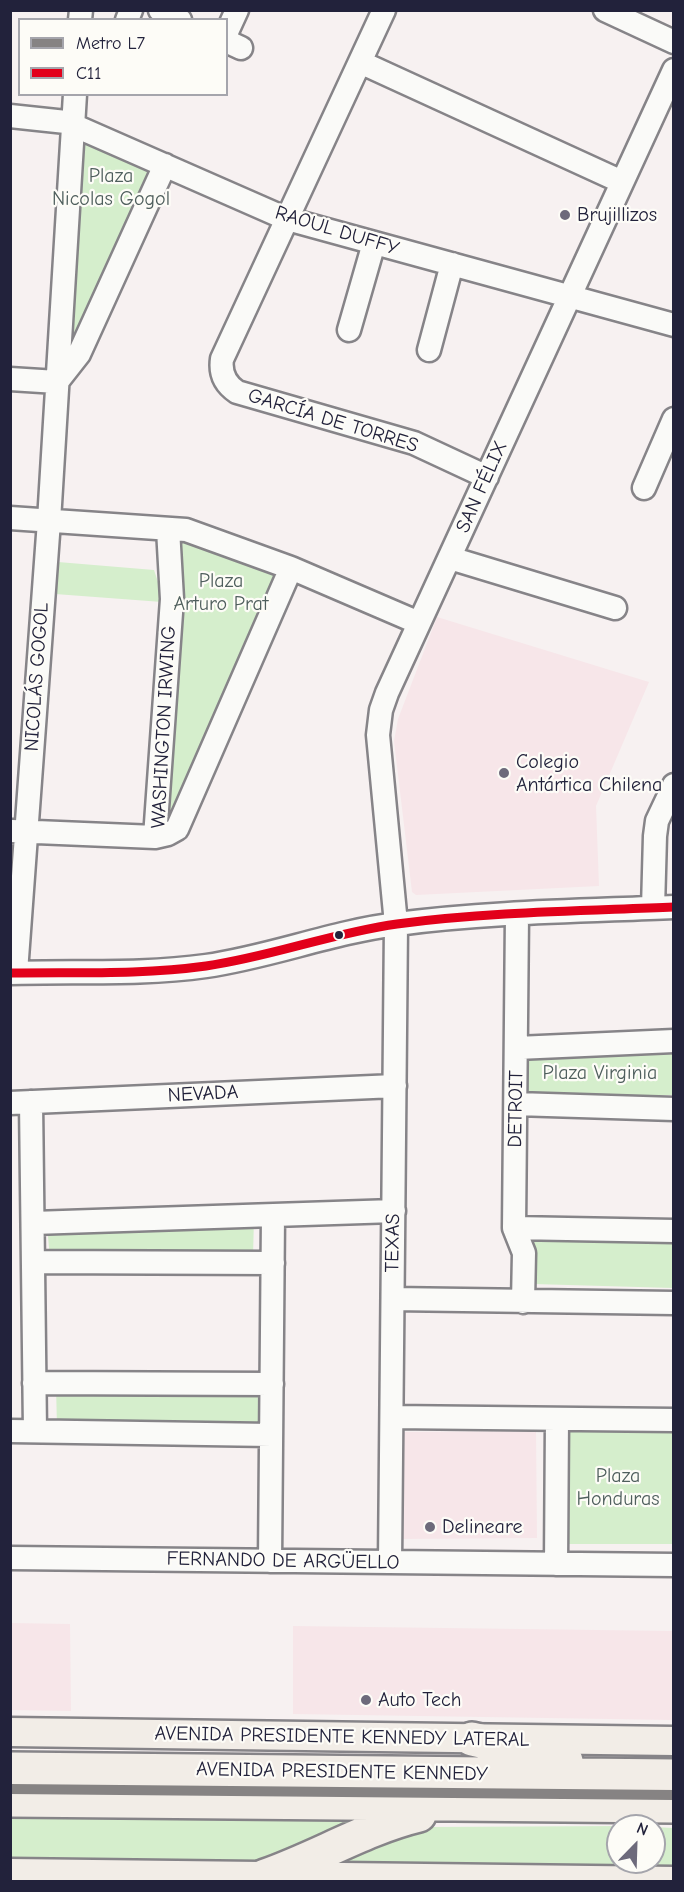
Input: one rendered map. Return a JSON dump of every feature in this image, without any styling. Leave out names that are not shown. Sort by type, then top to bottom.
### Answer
[{"type":"highway","points":[[472,1739],[565,1761],[660,1776]]},
{"type":"highway","name":"AVENIDA PRESIDENTE KENNEDY","points":[[10,1769],[660,1776]]},
{"type":"highway","name":"AVENIDA PRESIDENTE KENNEDY","points":[[10,1800],[674,1806]]},
{"type":"highway","points":[[265,1876],[307,1860],[382,1825],[426,1813],[480,1805]]},
{"type":"main road","name":"AVENIDA PRESIDENTE KENNEDY LATERAL","points":[[10,1732],[674,1742]]},
{"type":"main road","points":[[10,1873],[231,1878],[265,1876],[674,1881]]},
{"type":"street","points":[[160,10],[176,18]]},
{"type":"street","points":[[231,41],[237,10]]},
{"type":"street","name":"GARCÍA DE TORRES","points":[[384,10],[222,359],[222,370],[226,382],[237,392],[414,444],[487,477]]},
{"type":"street","points":[[604,10],[674,42]]},
{"type":"street","points":[[360,62],[622,182]]},
{"type":"street","name":"SAN FÉLIX","points":[[396,924],[378,735],[381,710],[568,296],[674,70]]},
{"type":"street","name":"NICOLÁS GOGOL","points":[[13,973],[18,831],[49,521],[75,96]]},
{"type":"street","name":"NICOLÁS GOGOL","points":[[73,124],[89,96]]},
{"type":"street","name":"RAOUL DUFFY","points":[[10,116],[48,119],[73,124],[287,219],[674,325]]},
{"type":"street","points":[[10,379],[57,382],[79,354],[165,165]]},
{"type":"street","points":[[350,330],[374,243]]},
{"type":"street","points":[[429,350],[452,264]]},
{"type":"street","points":[[644,488],[674,419]]},
{"type":"street","points":[[10,518],[186,530],[291,568],[419,623]]},
{"type":"street","name":"WASHINGTON IRWING","points":[[168,529],[172,599],[155,837],[177,829],[291,568]]},
{"type":"street","points":[[450,558],[615,608]]},
{"type":"street","points":[[13,973],[152,971],[205,966],[235,961],[329,936],[396,924],[664,908],[655,836],[657,821],[673,785],[674,771]]},
{"type":"street","points":[[18,831],[155,837]]},
{"type":"street","name":"DETROIT","points":[[517,915],[514,1228],[524,1253],[523,1302]]},
{"type":"street","name":"TEXAS","points":[[390,1562],[396,924]]},
{"type":"street","points":[[517,1048],[674,1041]]},
{"type":"street","name":"NEVADA","points":[[21,1102],[395,1086]]},
{"type":"street","points":[[21,1102],[33,1223],[35,1431]]},
{"type":"street","points":[[516,1104],[674,1109]]},
{"type":"street","points":[[33,1223],[394,1211]]},
{"type":"street","points":[[270,1561],[273,1215]]},
{"type":"street","points":[[514,1228],[674,1231]]},
{"type":"street","points":[[33,1262],[273,1263]]},
{"type":"street","points":[[393,1299],[674,1304]]},
{"type":"street","points":[[34,1383],[272,1384]]},
{"type":"street","points":[[392,1417],[674,1420]]},
{"type":"street","points":[[556,1564],[557,1419]]},
{"type":"street","points":[[10,1431],[272,1435]]},
{"type":"street","name":"FERNANDO DE ARGÜELLO","points":[[10,1558],[674,1565]]},
{"type":"shaded area","name":"Colegio Antártica Chilena","points":[[437,617],[649,682],[596,806],[599,886],[416,895],[412,892],[394,741],[398,719]]},
{"type":"shaded area","points":[[536,1431],[537,1538],[401,1539],[400,1432]]},
{"type":"shaded area","points":[[11,1623],[70,1624],[71,1711],[11,1710]]},
{"type":"shaded area","points":[[293,1626],[673,1631],[673,1720],[293,1714]]},
{"type":"green space","name":"Plaza Nicolas Gogol","points":[[83,140],[153,172],[65,365]]},
{"type":"green space","name":"Plaza Arturo Prat","points":[[168,535],[277,568],[176,816],[162,813]]},
{"type":"green space","points":[[58,562],[154,570],[162,594],[162,602],[55,594]]},
{"type":"green space","name":"Plaza Virginia","points":[[673,1050],[673,1095],[528,1096],[527,1051]]},
{"type":"green space","points":[[254,1218],[253,1257],[50,1258],[47,1226]]},
{"type":"green space","points":[[534,1238],[673,1242],[673,1288],[533,1284]]},
{"type":"green space","points":[[56,1386],[262,1388],[261,1431],[57,1427]]},
{"type":"green space","name":"Plaza Honduras","points":[[563,1431],[673,1431],[673,1544],[562,1544]]},
{"type":"green space","points":[[10,1817],[376,1819],[259,1867],[11,1863]]},
{"type":"green space","points":[[606,1826],[606,1871],[305,1869],[394,1835],[431,1827]]},
{"type":"green space","points":[[666,1828],[673,1828],[673,1871],[666,1871]]},
{"type":"metro line","name":"L7","points":[[10,1789],[674,1795]]},
{"type":"transit line","name":"C11","points":[[10,973],[133,972],[182,969],[254,957],[349,933],[397,924],[500,914],[674,907]]},
{"type":"place","name":"Brujillizos","points":[[565,215]]},
{"type":"place","name":"Colegio Antártica Chilena","points":[[504,773]]},
{"type":"place","name":"Delineare","points":[[430,1527]]},
{"type":"place","name":"Auto Tech","points":[[366,1700]]}]
